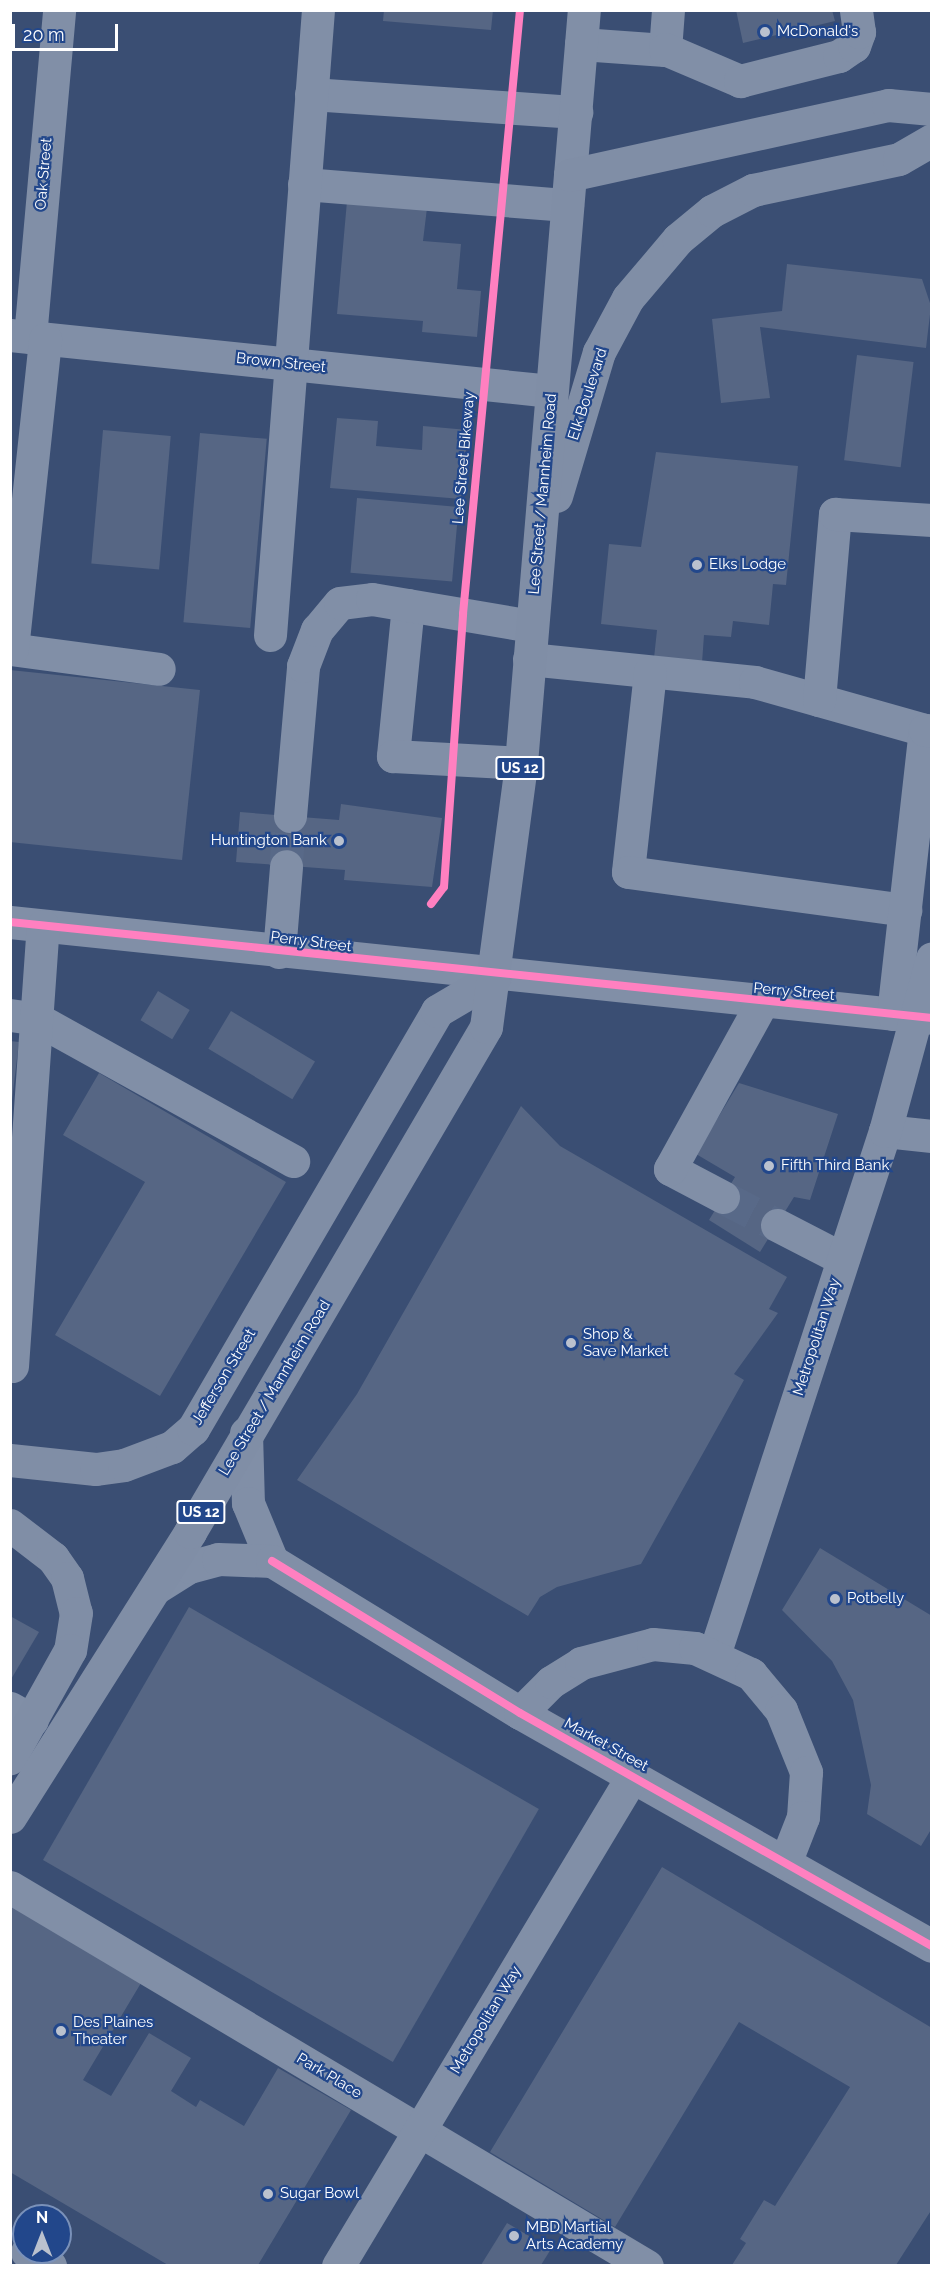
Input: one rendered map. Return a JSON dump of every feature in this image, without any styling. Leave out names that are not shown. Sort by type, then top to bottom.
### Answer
[{"type":"main road","points":[[569,190],[888,105],[932,109]]},
{"type":"main road","name":"Elk Boulevard","points":[[538,558],[600,352],[628,298],[678,239],[712,211],[753,190],[899,159],[932,140]]},
{"type":"main road","name":"Lee Street / Mannheim Road","points":[[10,1817],[157,1587],[486,1028],[495,976],[521,763],[569,190]]},
{"type":"main road","name":"Jefferson Street","points":[[10,1460],[96,1470],[147,1459],[172,1447],[210,1405],[437,1011],[495,976]]},
{"type":"main road","points":[[10,1525],[37,1540],[57,1565],[74,1595],[76,1613],[70,1650],[21,1714],[10,1758]]},
{"type":"street","name":"Oak Street","points":[[11,649],[28,337],[59,10]]},
{"type":"street","points":[[270,634],[318,10]]},
{"type":"street","name":"Lee Street / Mannheim Road","points":[[569,190],[584,10]]},
{"type":"street","points":[[665,49],[668,10]]},
{"type":"street","points":[[581,44],[665,49],[740,81],[839,56],[854,46],[859,32],[856,10]]},
{"type":"street","points":[[311,94],[576,112]]},
{"type":"street","points":[[304,184],[569,190]]},
{"type":"street","name":"Brown Street","points":[[28,337],[551,391]]},
{"type":"street","points":[[819,700],[836,514],[932,520]]},
{"type":"street","points":[[290,816],[303,666],[317,630],[340,603],[372,599],[532,626]]},
{"type":"street","points":[[408,605],[393,756],[521,763]]},
{"type":"street","points":[[11,649],[159,669]]},
{"type":"street","points":[[529,659],[755,682],[928,730],[905,910],[913,1016]]},
{"type":"street","points":[[650,672],[628,872],[905,910]]},
{"type":"street","points":[[279,952],[286,866]]},
{"type":"street","name":"Perry Street","points":[[10,922],[495,976],[913,1016]]},
{"type":"street","points":[[12,1366],[24,1017],[43,926]]},
{"type":"street","points":[[913,1016],[932,958]]},
{"type":"street","points":[[723,1197],[670,1169],[762,1002]]},
{"type":"street","name":"Metropolitan Way","points":[[714,1655],[885,1131],[913,1016]]},
{"type":"street","points":[[24,1017],[293,1161]]},
{"type":"street","points":[[885,1131],[932,1136]]},
{"type":"street","points":[[777,1225],[843,1259]]},
{"type":"street","points":[[246,1433],[248,1503],[272,1561]]},
{"type":"street","name":"Market Street","points":[[157,1587],[189,1567],[218,1559],[272,1561],[520,1713],[932,1946]]},
{"type":"street","points":[[520,1713],[550,1682],[581,1663],[615,1652],[653,1644],[714,1655],[751,1674],[781,1710],[806,1772],[803,1817],[785,1863]]},
{"type":"street","name":"Metropolitan Way","points":[[338,2265],[633,1775]]},
{"type":"street","name":"Park Place","points":[[10,1887],[647,2265]]},
{"type":"building","points":[[384,10],[493,10],[491,30],[383,21]]},
{"type":"building","name":"McDonald's","points":[[736,10],[832,10],[835,21],[743,43]]},
{"type":"building","points":[[347,201],[427,208],[423,241],[461,244],[457,289],[481,291],[477,337],[422,332],[423,321],[337,314]]},
{"type":"building","points":[[787,264],[922,279],[931,306],[926,348],[760,327],[770,398],[721,403],[712,319],[782,311]]},
{"type":"building","points":[[857,355],[914,362],[901,467],[844,460]]},
{"type":"building","points":[[337,418],[378,421],[376,446],[422,450],[423,426],[468,430],[461,499],[330,488]]},
{"type":"building","points":[[103,430],[171,436],[159,569],[91,563]]},
{"type":"building","points":[[200,433],[267,439],[250,628],[183,622]]},
{"type":"building","name":"Elks Lodge","points":[[656,452],[798,466],[786,585],[773,584],[769,625],[733,621],[731,637],[704,635],[702,663],[654,658],[657,630],[601,624],[609,544],[641,547]]},
{"type":"building","points":[[357,498],[459,507],[452,582],[350,573]]},
{"type":"building","points":[[10,670],[200,690],[182,860],[10,842]]},
{"type":"building","name":"Huntington Bank","points":[[341,804],[442,818],[432,887],[344,880],[345,870],[236,862],[240,812],[339,820]]},
{"type":"building","points":[[158,991],[190,1010],[172,1039],[140,1020]]},
{"type":"building","points":[[231,1011],[315,1061],[292,1099],[208,1049]]},
{"type":"building","points":[[10,1041],[19,1042],[12,1100],[10,1100]]},
{"type":"building","points":[[99,1073],[286,1182],[160,1396],[55,1335],[145,1182],[63,1135]]},
{"type":"building","name":"Fifth Third Bank","points":[[739,1083],[838,1114],[810,1200],[794,1197],[760,1252],[709,1220],[735,1177],[696,1154]]},
{"type":"building","name":"Shop & Save Market","points":[[521,1106],[560,1146],[787,1277],[769,1309],[778,1313],[734,1374],[744,1380],[641,1564],[557,1587],[540,1597],[528,1616],[297,1480],[357,1394]]},
{"type":"building","points":[[820,1548],[932,1616],[932,1828],[921,1846],[867,1814],[871,1785],[853,1700],[832,1661],[782,1610]]},
{"type":"building","points":[[189,1607],[539,1809],[393,2062],[43,1860]]},
{"type":"building","points":[[10,1616],[39,1632],[10,1681]]},
{"type":"building","points":[[662,1867],[932,2028],[932,2209],[896,2265],[732,2265],[746,2243],[740,2239],[764,2200],[775,2206],[850,2087],[739,2022],[615,2227],[490,2152]]},
{"type":"building","points":[[10,1905],[141,1983],[83,2080],[111,2096],[149,2033],[191,2058],[171,2091],[196,2107],[200,2100],[244,2126],[278,2068],[351,2110],[258,2265],[168,2265],[72,2208],[72,2204],[64,2204],[10,2172]]},
{"type":"building","name":"MBD Martial Arts Academy","points":[[507,2223],[551,2249],[541,2265],[481,2265]]},
{"type":"tunnel","points":[[286,866],[290,816]]},
{"type":"tunnel","points":[[723,1197],[777,1225]]},
{"type":"cycle path","name":"Lee Street Bikeway","points":[[431,904],[444,887],[463,614],[520,10]]},
{"type":"cycle path","points":[[10,922],[932,1018]]},
{"type":"cycle path","points":[[272,1561],[520,1713],[932,1946]]},
{"type":"place","name":"McDonald's","points":[[765,32]]},
{"type":"place","name":"Elks Lodge","points":[[697,565]]},
{"type":"place","name":"Huntington Bank","points":[[339,841]]},
{"type":"place","name":"Fifth Third Bank","points":[[769,1166]]},
{"type":"place","name":"Shop & Save Market","points":[[571,1343]]},
{"type":"place","name":"Potbelly","points":[[835,1599]]},
{"type":"place","name":"Des Plaines Theater","points":[[61,2031]]},
{"type":"place","name":"Sugar Bowl","points":[[268,2194]]},
{"type":"place","name":"MBD Martial Arts Academy","points":[[514,2236]]}]
